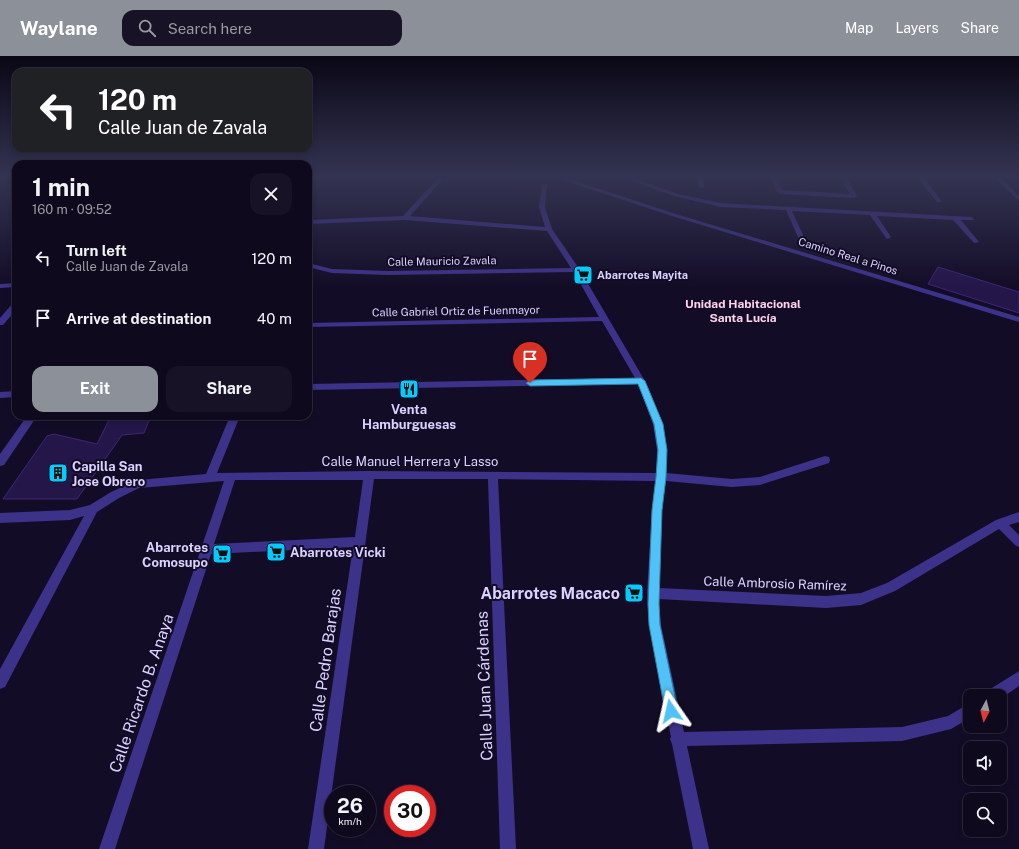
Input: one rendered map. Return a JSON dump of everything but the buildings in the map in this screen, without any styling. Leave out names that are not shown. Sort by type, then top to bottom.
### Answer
[{"type":"street","points":[[405,218],[409,214]]},
{"type":"street","points":[[544,214],[549,229],[576,270],[641,381],[658,424],[662,450],[661,477],[657,510],[653,593],[654,625],[701,849]]},
{"type":"street","name":"Camino Real a Pinos","points":[[669,214],[1019,320]]},
{"type":"street","points":[[790,214],[801,237]]},
{"type":"street","points":[[873,214],[888,237]]},
{"type":"street","points":[[889,214],[972,219]]},
{"type":"street","points":[[312,222],[405,218],[549,229]]},
{"type":"street","points":[[955,218],[976,242]]},
{"type":"street","name":"Calle Mauricio Zavala","points":[[312,266],[332,272],[388,273],[576,270]]},
{"type":"street","points":[[0,286],[12,286]]},
{"type":"street","points":[[0,323],[12,310]]},
{"type":"street","name":"Calle Gabriel Ortiz de Fuenmayor","points":[[312,325],[605,319]]},
{"type":"street","points":[[312,387],[641,381]]},
{"type":"street","points":[[0,395],[12,394]]},
{"type":"street","points":[[0,462],[29,420]]},
{"type":"street","points":[[210,478],[234,420]]},
{"type":"street","name":"Calle Manuel Herrera y Lasso","points":[[0,518],[70,515],[93,509],[115,495],[138,484],[231,476],[493,475],[661,477],[732,483],[760,481],[825,460]]},
{"type":"street","name":"Calle Pedro Barajas","points":[[316,849],[369,475]]},
{"type":"street","name":"Calle Juan Cárdenas","points":[[493,475],[508,849]]},
{"type":"street","name":"Calle Ricardo B. Anaya","points":[[107,849],[231,476]]},
{"type":"street","points":[[0,682],[93,509]]},
{"type":"street","name":"Calle Ambrosio Ramírez","points":[[653,593],[826,602],[861,599],[891,587],[1000,523],[1019,517]]},
{"type":"street","points":[[1000,523],[1019,542]]},
{"type":"street","points":[[208,548],[360,542]]},
{"type":"street","points":[[1002,689],[1019,678]]},
{"type":"street","points":[[677,739],[902,734],[951,722],[963,714]]},
{"type":"place","name":"Abarrotes Mayita","points":[[583,275]]},
{"type":"place","name":"Venta Hamburguesas","points":[[409,389]]},
{"type":"place","name":"Capilla San Jose Obrero","points":[[58,473]]},
{"type":"place","name":"Abarrotes Vicki","points":[[276,552]]},
{"type":"place","name":"Abarrotes Comosupo","points":[[222,554]]},
{"type":"place","name":"Abarrotes Macaco","points":[[634,593]]},
{"type":"district","name":"Unidad Habitacional Santa Lucía","points":[[743,311]]},
{"type":"route","points":[[530,383],[641,381],[658,424],[662,450],[661,477],[657,510],[653,593],[654,625],[671,711]]}]
